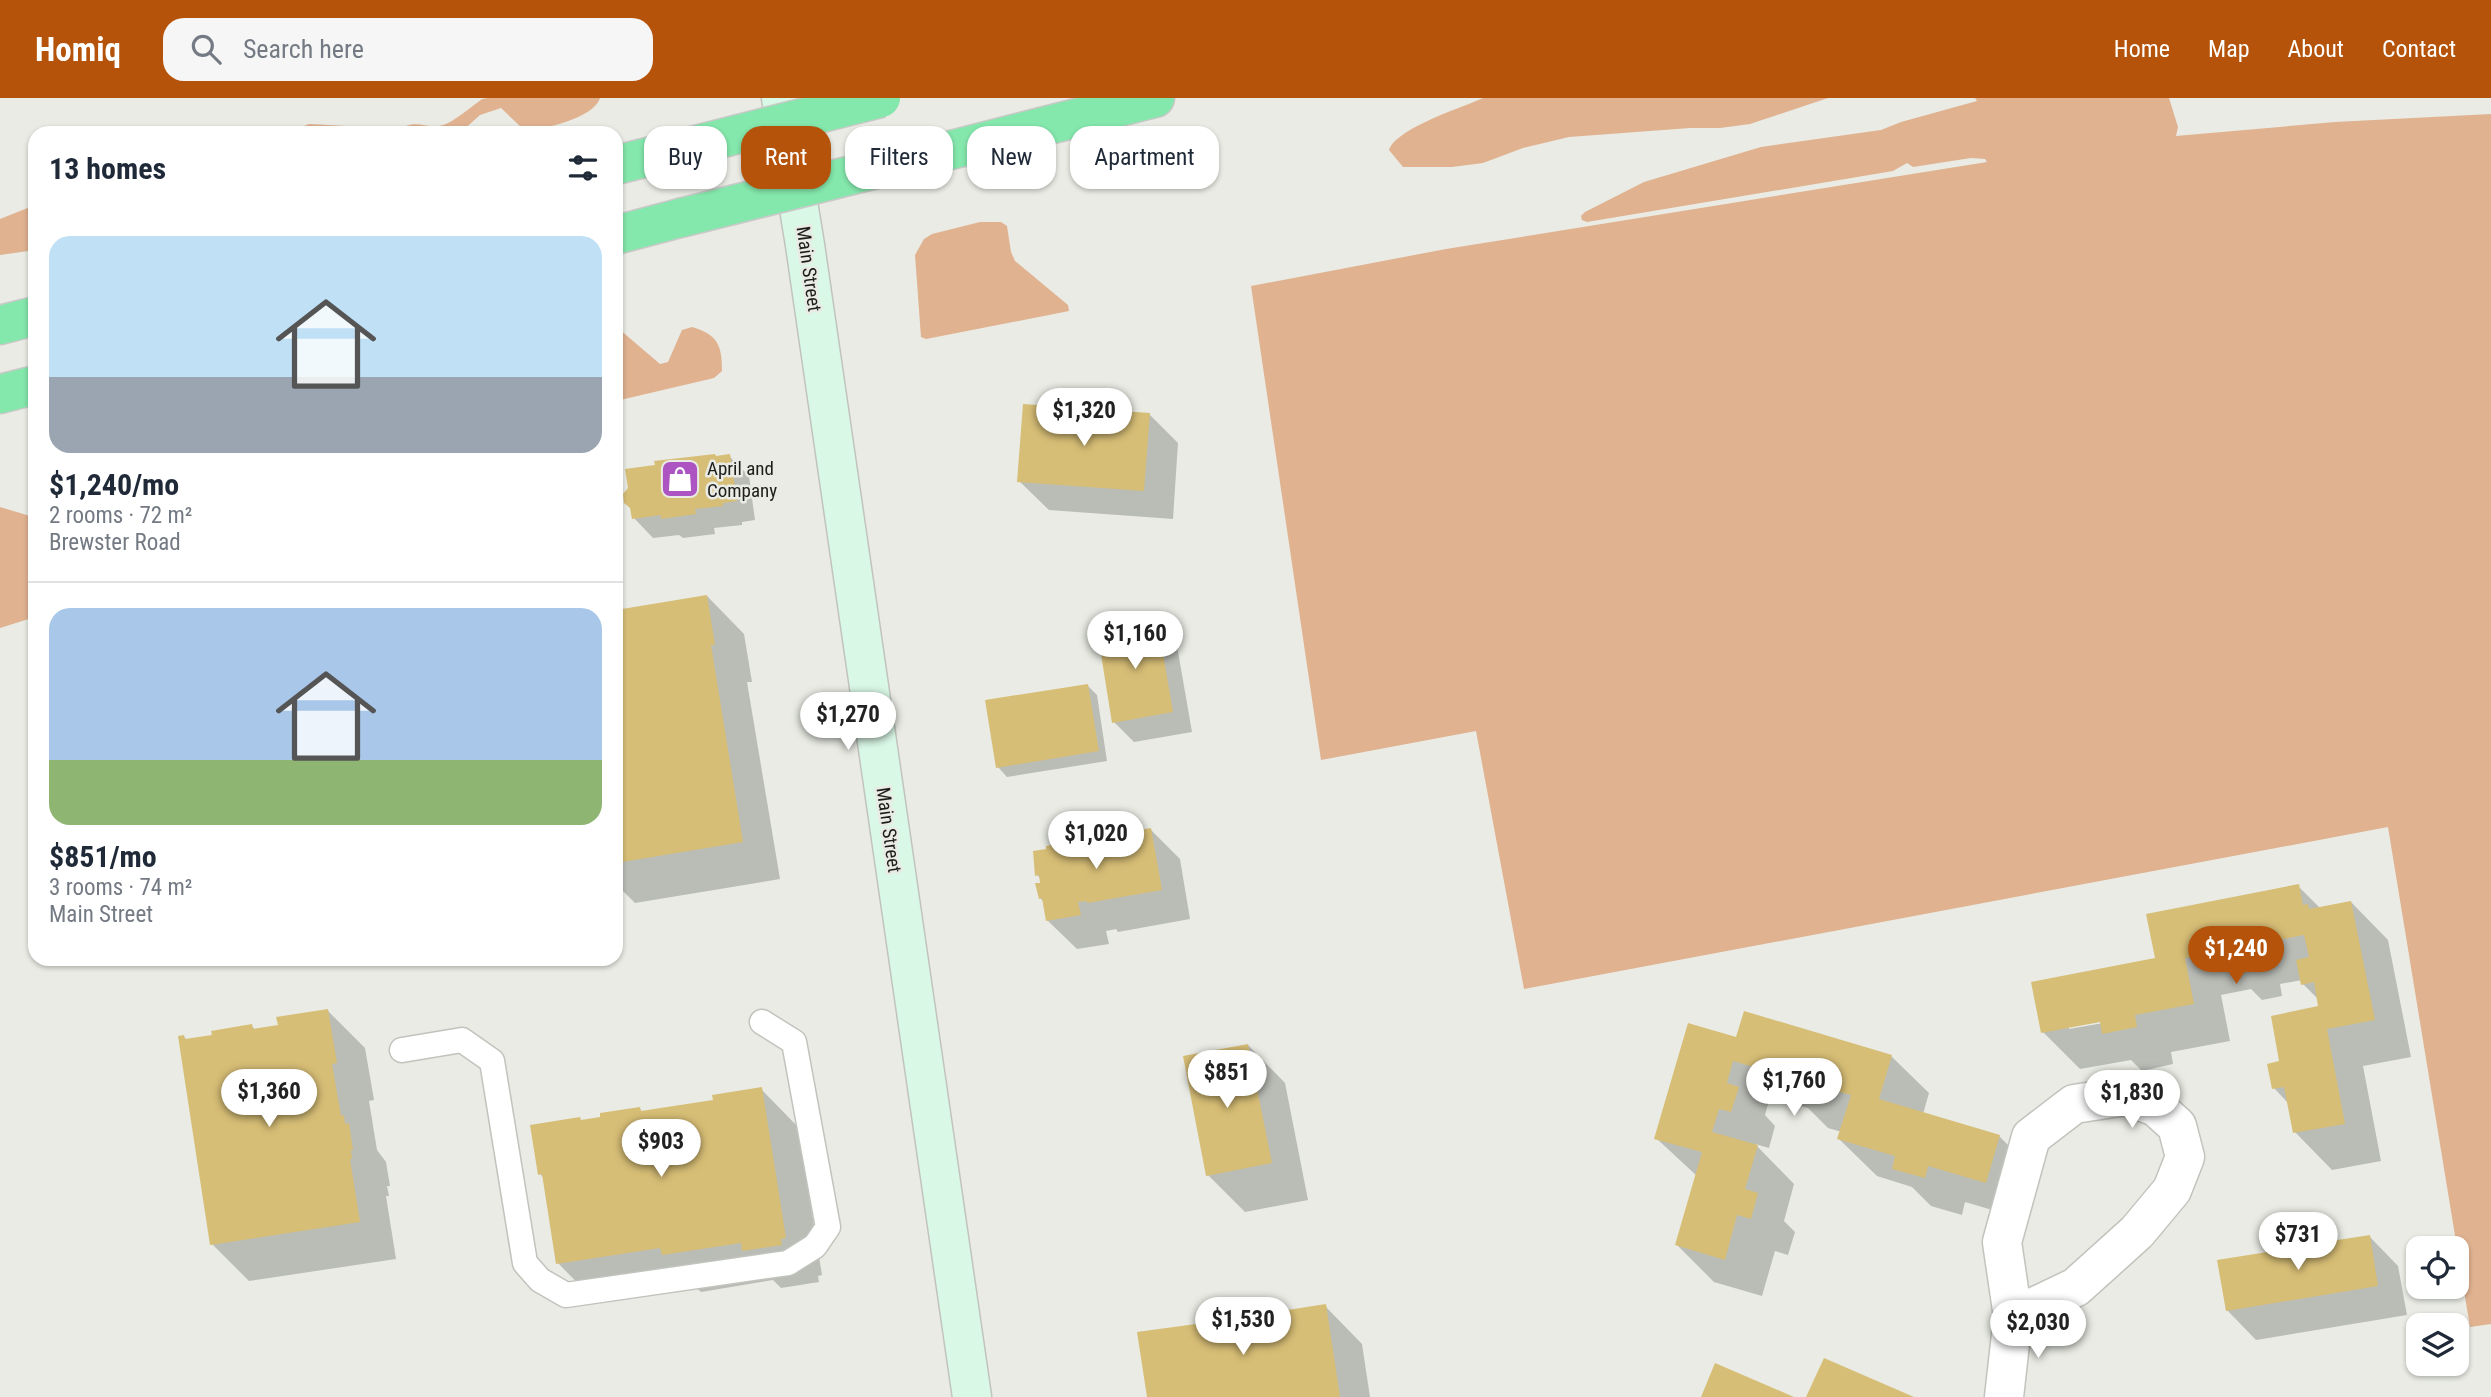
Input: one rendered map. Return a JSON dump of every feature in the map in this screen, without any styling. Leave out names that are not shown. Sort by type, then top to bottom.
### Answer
[{"type":"highway","points":[[623,163],[881,98]]},
{"type":"highway","points":[[623,233],[1155,98]]},
{"type":"highway","points":[[0,325],[28,318]]},
{"type":"highway","points":[[0,394],[28,387]]},
{"type":"main road","name":"Main Street","points":[[781,98],[803,232],[972,1397]]},
{"type":"street","points":[[2004,1397],[2013,1317],[2002,1242],[2031,1137],[2074,1104],[2126,1096],[2156,1107],[2177,1126],[2185,1157],[2172,1190],[2137,1232],[2076,1287],[2013,1317]]},
{"type":"lane","points":[[402,1050],[462,1040],[492,1061],[525,1263],[540,1280],[566,1295],[788,1263],[815,1246],[828,1227],[794,1042],[762,1022]]},
{"type":"shaded area","points":[[600,98],[596,105],[578,117],[550,126],[520,126],[501,108],[480,115],[468,126],[435,126],[455,119],[482,99]]},
{"type":"shaded area","points":[[1483,98],[1828,98],[1750,124],[1569,137],[1523,148],[1483,163],[1452,167],[1403,167],[1389,150],[1394,142],[1416,127]]},
{"type":"shaded area","points":[[1975,98],[2169,98],[2178,127],[2176,136],[2335,122],[2491,114],[2491,1324],[2470,1327],[2465,1299],[2469,1299],[2469,1236],[2455,1236],[2388,827],[1524,989],[1476,731],[1321,760],[1251,286],[1446,249],[1987,162],[1985,159],[1971,158],[1913,167],[1907,163],[1893,171],[1587,222],[1582,220],[1581,216],[1644,182],[1761,147],[1881,130],[1977,101]]},
{"type":"shaded area","points":[[309,124],[347,126],[304,126]]},
{"type":"shaded area","points":[[418,124],[435,126],[406,126]]},
{"type":"shaded area","points":[[28,208],[28,251],[0,255],[0,219]]},
{"type":"shaded area","points":[[980,222],[1001,222],[1007,226],[1015,261],[1068,305],[1069,311],[926,339],[921,337],[915,255],[924,239],[932,234]]},
{"type":"shaded area","points":[[692,327],[708,334],[717,342],[722,371],[714,378],[623,399],[623,332],[660,364],[668,362],[682,330]]},
{"type":"shaded area","points":[[0,507],[28,515],[28,619],[0,628]]},
{"type":"building","points":[[1023,404],[1150,413],[1144,491],[1017,482]]},
{"type":"building","name":"April and Company","points":[[730,454],[737,501],[723,503],[723,506],[695,509],[696,514],[661,519],[661,515],[632,519],[630,508],[624,503],[623,494],[628,488],[625,469],[655,465],[654,461]]},
{"type":"building","points":[[707,595],[715,645],[711,645],[743,842],[623,862],[623,609]]},
{"type":"building","points":[[1157,619],[1173,712],[1112,723],[1097,629]]},
{"type":"building","points":[[1088,684],[1099,751],[996,768],[985,700]]},
{"type":"building","points":[[1128,827],[1129,832],[1151,828],[1162,890],[1087,903],[1078,902],[1081,915],[1046,921],[1042,898],[1039,899],[1035,883],[1040,883],[1039,875],[1035,876],[1033,851],[1046,849],[1046,846],[1115,834],[1114,829]]},
{"type":"building","points":[[2299,884],[2303,905],[2308,904],[2309,909],[2351,901],[2375,1020],[2327,1029],[2345,1124],[2293,1133],[2284,1087],[2272,1089],[2267,1064],[2279,1061],[2271,1016],[2318,1006],[2314,982],[2301,985],[2296,960],[2309,957],[2304,935],[2243,947],[2246,959],[2223,963],[2220,951],[2185,958],[2194,1004],[2135,1015],[2137,1027],[2102,1034],[2100,1022],[2041,1033],[2031,982],[2155,958],[2146,914]]},
{"type":"building","points":[[328,1009],[337,1063],[332,1064],[341,1116],[344,1115],[345,1124],[349,1123],[353,1150],[350,1159],[360,1222],[210,1245],[178,1036],[184,1035],[185,1039],[212,1035],[211,1031],[252,1024],[253,1029],[278,1025],[276,1017]]},
{"type":"building","points":[[1744,1011],[1892,1055],[1879,1099],[2000,1135],[1986,1183],[1928,1166],[1925,1178],[1892,1169],[1895,1156],[1837,1139],[1851,1095],[1815,1085],[1812,1098],[1788,1091],[1792,1078],[1733,1061],[1727,1083],[1739,1087],[1731,1112],[1719,1109],[1712,1132],[1758,1145],[1745,1189],[1758,1193],[1751,1219],[1737,1215],[1725,1260],[1675,1245],[1702,1152],[1654,1139],[1688,1023],[1736,1037]]},
{"type":"building","points":[[1248,1044],[1272,1163],[1206,1176],[1183,1056]]},
{"type":"building","points":[[762,1087],[786,1238],[781,1239],[782,1245],[742,1251],[741,1243],[662,1255],[660,1248],[556,1264],[542,1174],[538,1175],[530,1125],[580,1117],[581,1120],[600,1117],[600,1113],[640,1107],[641,1111],[713,1100],[712,1095]]},
{"type":"building","points":[[2303,1233],[2305,1245],[2370,1235],[2378,1286],[2226,1311],[2217,1260],[2280,1250],[2278,1237]]},
{"type":"building","points":[[1240,1304],[1250,1316],[1326,1304],[1340,1397],[1147,1397],[1137,1332],[1218,1321]]},
{"type":"building","points":[[1824,1358],[1914,1397],[1806,1397]]},
{"type":"building","points":[[1715,1363],[1794,1397],[1701,1397]]},
{"type":"place","name":"April and Company","points":[[680,479]]}]
